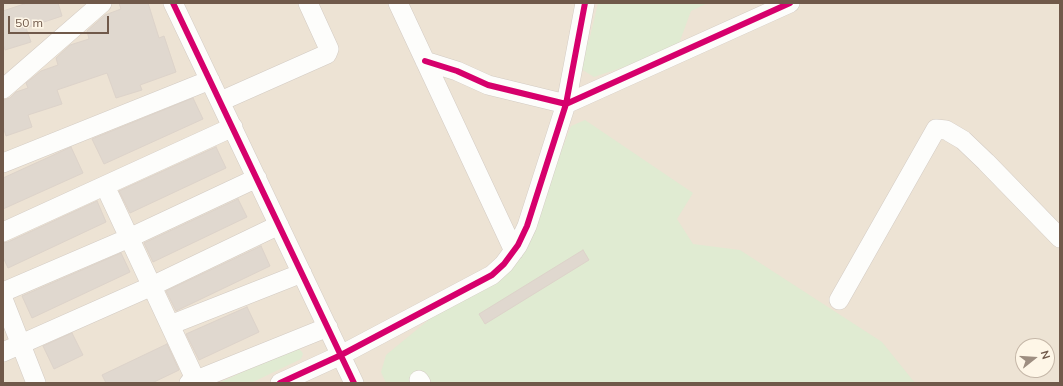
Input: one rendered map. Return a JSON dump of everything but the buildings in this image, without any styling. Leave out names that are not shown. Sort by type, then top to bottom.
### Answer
[{"type":"street","points":[[3,89],[102,3]]},
{"type":"street","points":[[173,3],[354,383]]},
{"type":"street","points":[[221,101],[327,54],[329,49],[308,3]]},
{"type":"street","points":[[398,3],[514,251]]},
{"type":"street","points":[[280,383],[341,355],[492,275],[504,264],[514,251],[527,226],[566,104],[585,3]]},
{"type":"street","points":[[425,60],[457,71],[488,85],[566,104],[790,3]]},
{"type":"street","points":[[3,163],[210,80]]},
{"type":"street","points":[[3,232],[233,127]]},
{"type":"street","points":[[839,300],[936,129],[946,130],[963,140],[1060,238]]},
{"type":"street","points":[[3,292],[129,238],[257,178]]},
{"type":"street","points":[[105,186],[170,325],[194,382],[328,328]]},
{"type":"street","points":[[3,352],[152,286],[279,226]]},
{"type":"street","points":[[170,325],[302,273]]},
{"type":"street","points":[[3,299],[36,383]]},
{"type":"shaded area","points":[[3,3],[1060,3],[1060,383],[3,383]]},
{"type":"green space","points":[[598,3],[708,3],[691,11],[677,49],[594,77],[578,67],[590,37]]},
{"type":"green space","points":[[585,120],[693,193],[677,219],[693,244],[740,250],[882,342],[915,383],[386,383],[381,372],[386,355],[528,238],[571,126]]},
{"type":"green space","points":[[293,348],[298,348],[302,352],[303,354],[301,359],[251,383],[219,383]]},
{"type":"cycle path","points":[[173,3],[354,383]]},
{"type":"cycle path","points":[[280,383],[341,355],[492,275],[504,264],[518,245],[527,226],[566,104],[585,3]]},
{"type":"cycle path","points":[[425,61],[457,71],[488,85],[566,104],[790,3]]}]
